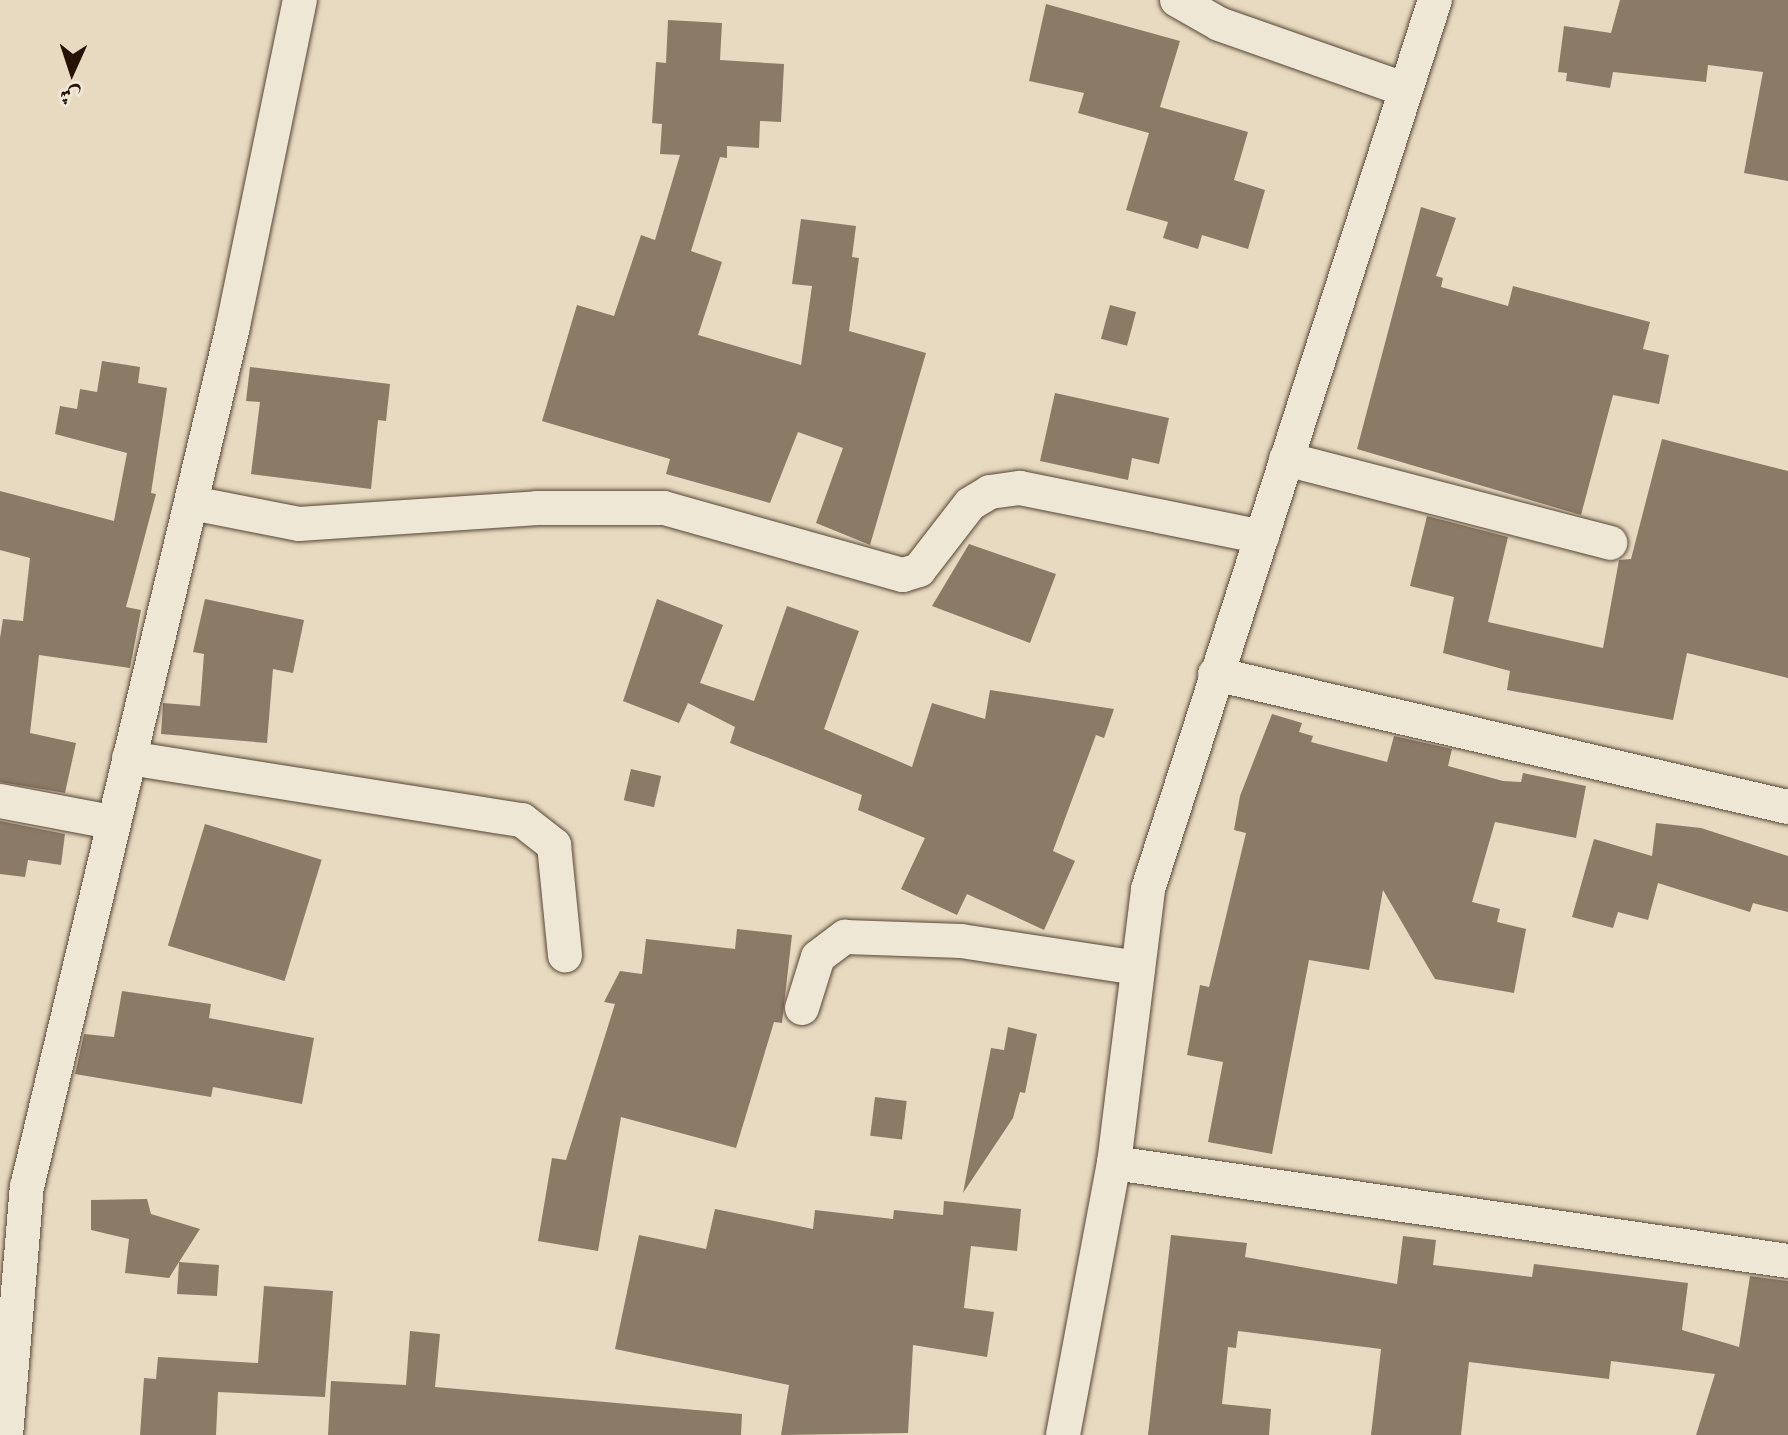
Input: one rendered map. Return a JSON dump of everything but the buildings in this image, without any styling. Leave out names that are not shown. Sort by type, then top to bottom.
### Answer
[{"type":"street","points":[[6,1435],[6,1382],[27,1187],[111,822],[192,503],[300,0]]},
{"type":"street","points":[[1177,0],[1219,24],[1404,89]]},
{"type":"street","points":[[1063,1435],[1114,1163],[1137,968],[1166,822],[1262,537],[1435,0]]},
{"type":"street","points":[[1286,459],[1610,543]]},
{"type":"street","points":[[192,503],[299,524],[582,506],[664,508],[903,575],[919,570],[970,504],[990,492],[1020,488],[1262,537]]},
{"type":"street","points":[[1215,674],[1788,807]]},
{"type":"street","points":[[129,758],[522,820],[554,845],[565,955]]},
{"type":"street","points":[[0,801],[111,822]]},
{"type":"street","points":[[802,1008],[818,957],[845,937],[961,941],[1137,968]]},
{"type":"street","points":[[1114,1163],[1788,1261]]}]
